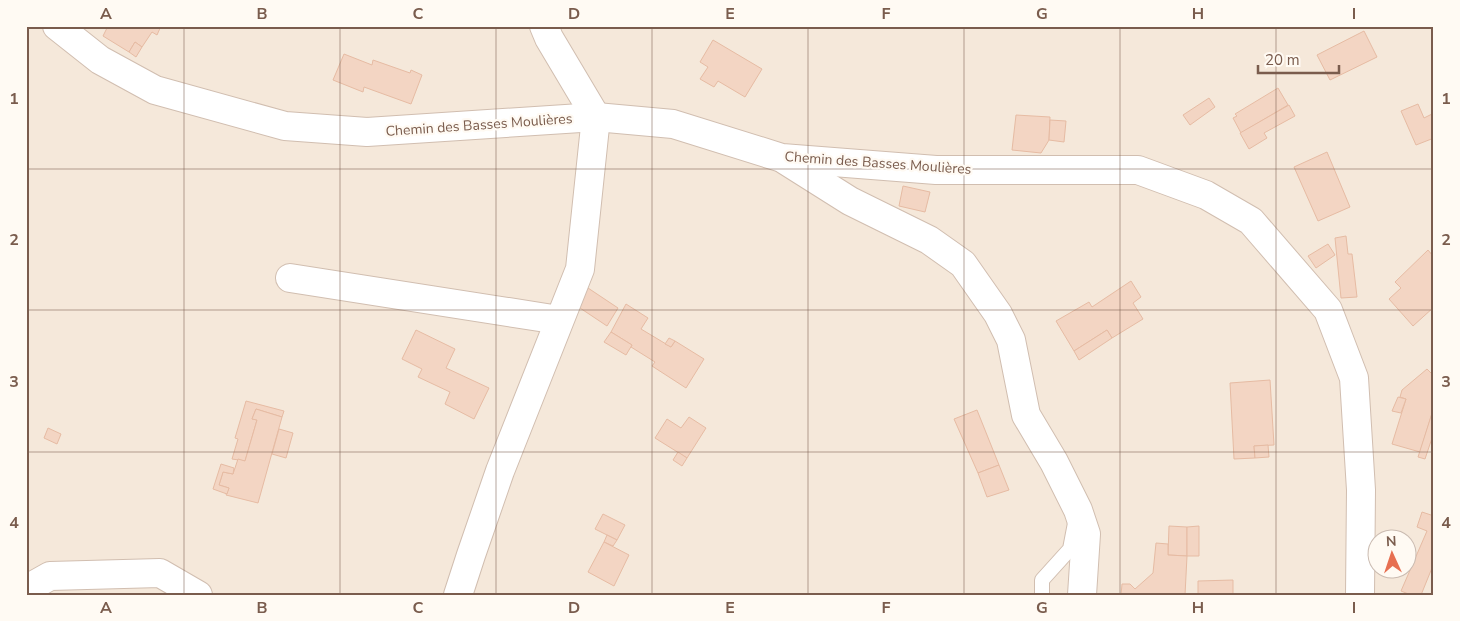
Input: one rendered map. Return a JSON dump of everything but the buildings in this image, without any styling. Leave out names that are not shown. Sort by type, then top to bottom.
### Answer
[{"type":"street","name":"Chemin des Basses Moulières","points":[[57,26],[100,60],[155,90],[285,126],[367,132],[596,117],[673,124],[782,158],[936,170],[1138,170],[1206,195],[1251,221],[1328,310],[1354,378],[1361,490],[1360,595]]},
{"type":"street","points":[[458,595],[500,471],[580,269],[596,117],[546,32]]},
{"type":"street","points":[[782,158],[850,201],[928,240],[963,264],[998,314],[1011,340],[1026,415],[1054,462],[1078,510],[1086,534],[1082,595]]},
{"type":"street","points":[[290,278],[559,320]]},
{"type":"street","points":[[30,595],[34,585],[50,576],[160,573],[198,595]]},
{"type":"lane","points":[[1042,595],[1042,580],[1070,549],[1078,510]]},
{"type":"shaded area","points":[[26,26],[1434,26],[1434,595],[26,595]]}]
